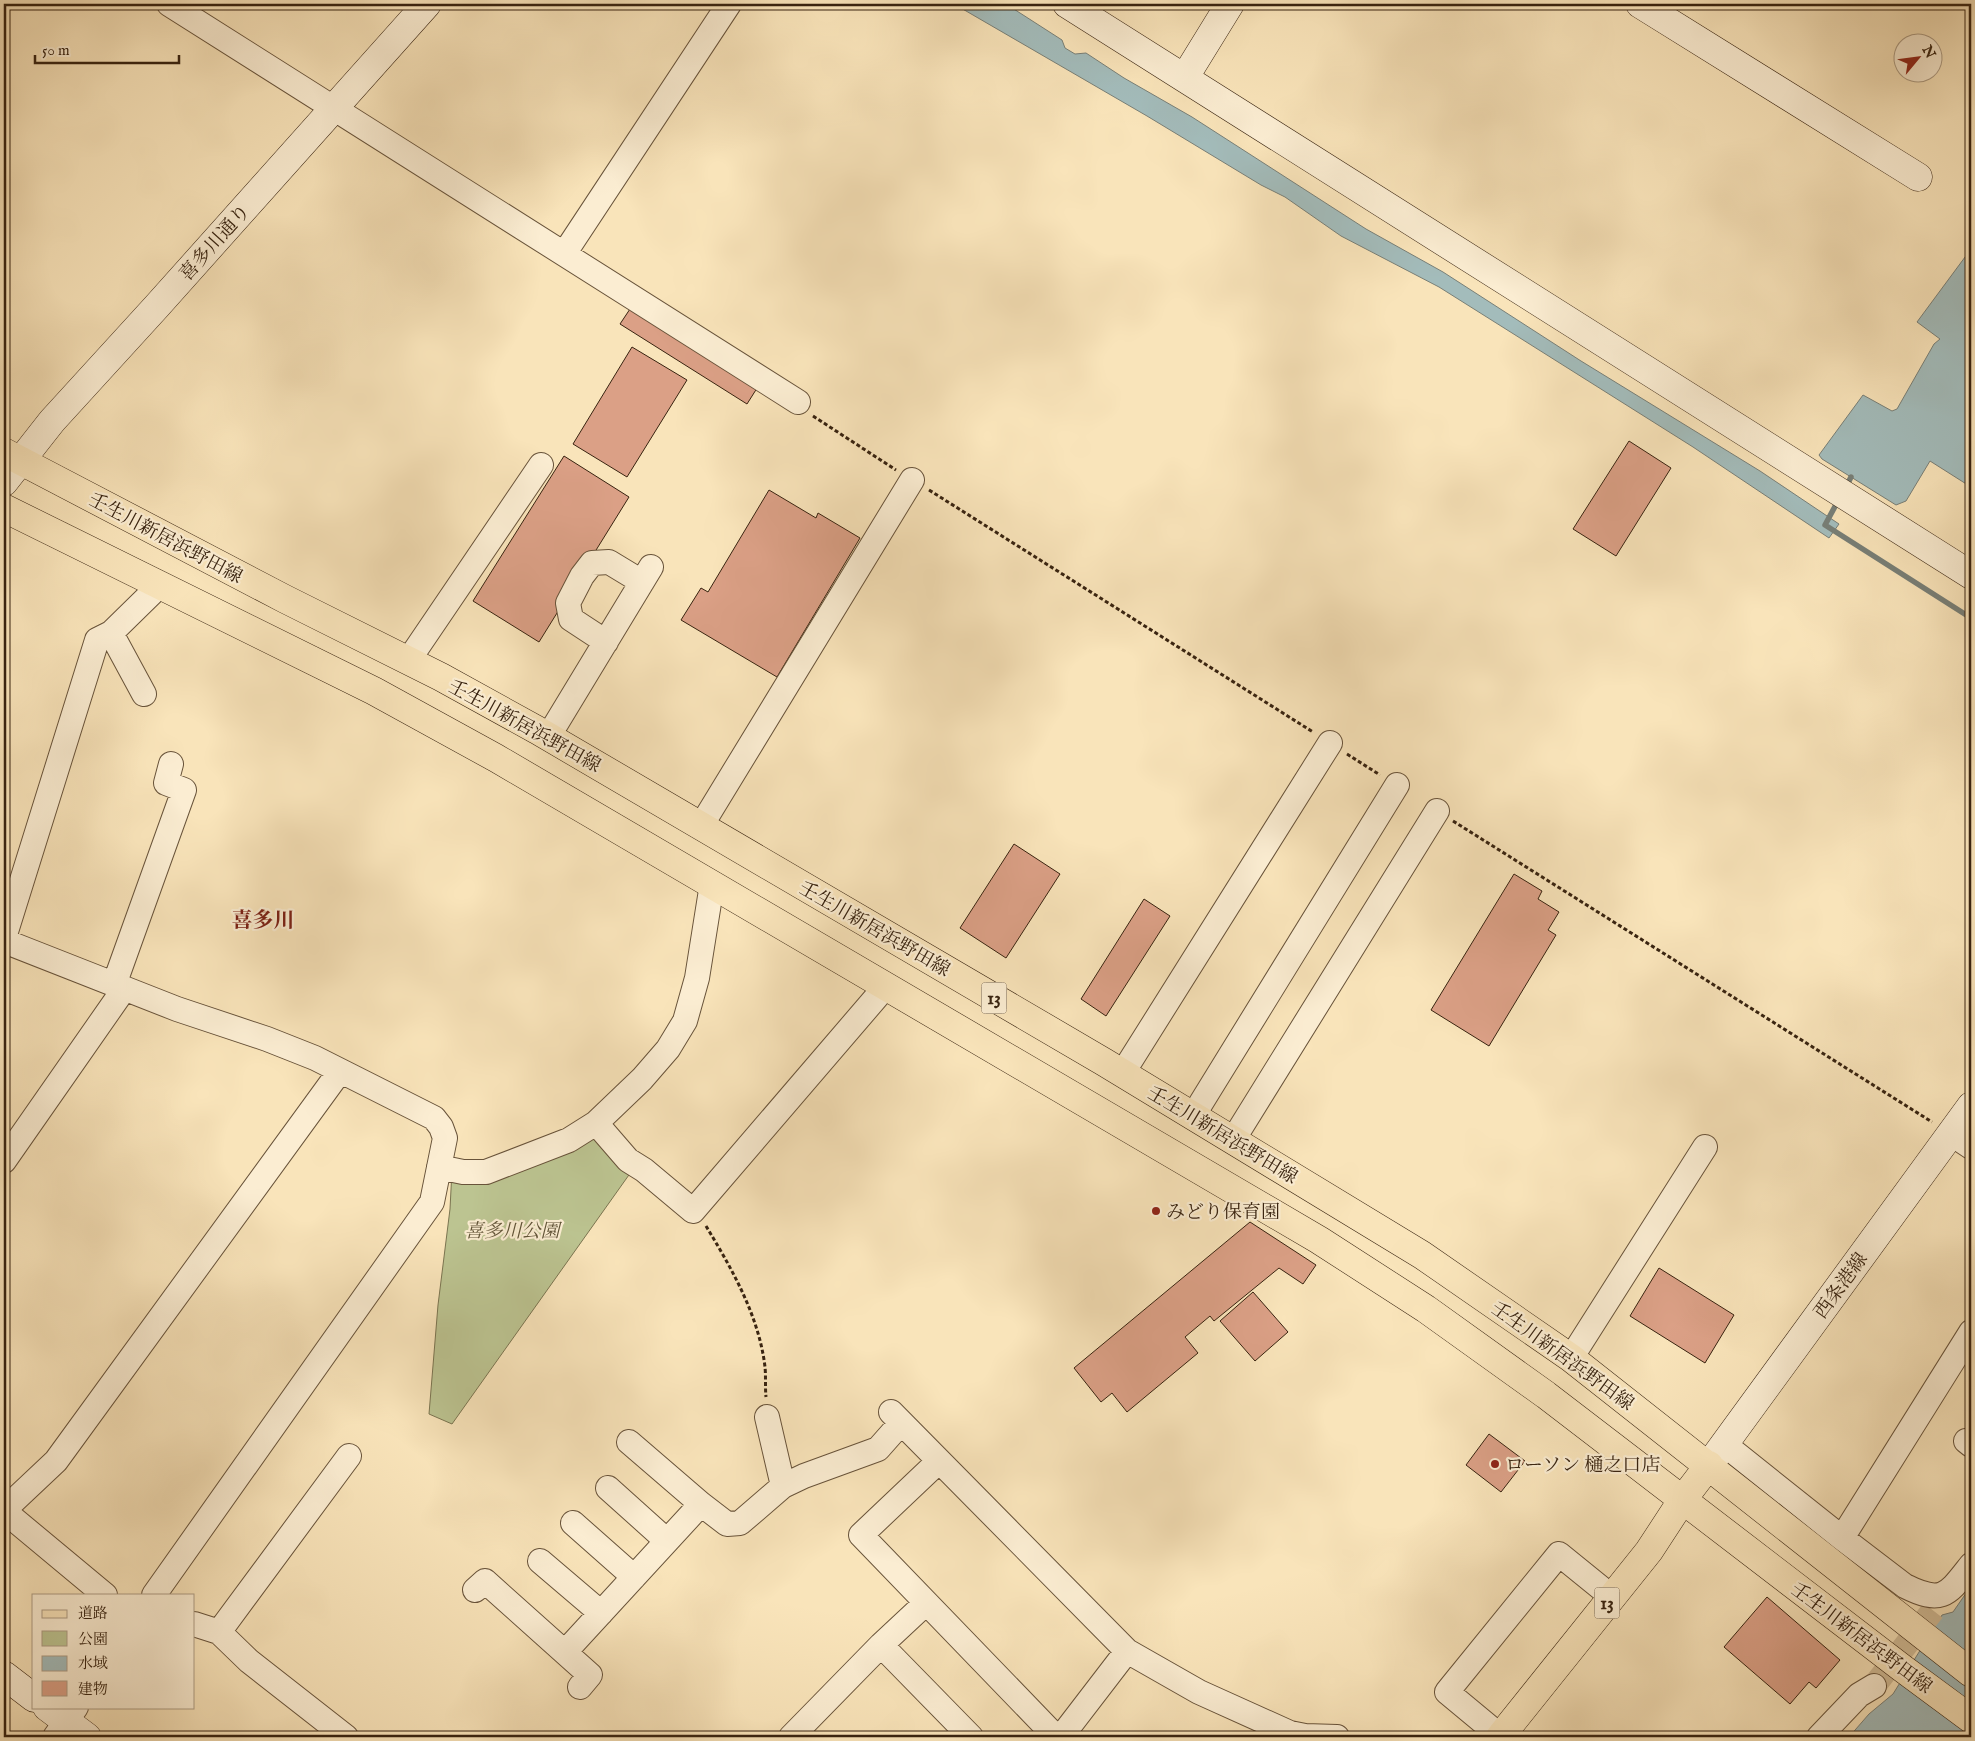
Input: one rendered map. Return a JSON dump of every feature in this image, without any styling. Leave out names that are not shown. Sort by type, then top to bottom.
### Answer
[{"type":"main road","name":"壬生川新居浜野田線","points":[[13,457],[267,590],[408,661],[548,737],[1193,1116],[1422,1255],[1571,1358],[1716,1454],[1924,1636],[1971,1673]]},
{"type":"main road","name":"壬生川新居浜野田線","points":[[4,508],[391,701],[496,758],[1319,1240],[1426,1308],[1546,1395],[1971,1719]]},
{"type":"main road","name":"13","points":[[1500,1737],[1649,1551],[1683,1499],[1716,1454]]},
{"type":"street","name":"喜多川通り","points":[[4,482],[13,457],[52,421],[427,4]]},
{"type":"street","points":[[564,254],[729,4]]},
{"type":"street","points":[[1067,4],[1971,575]]},
{"type":"street","points":[[1185,77],[1230,4]]},
{"type":"street","points":[[1640,4],[1918,176]]},
{"type":"street","points":[[175,5],[798,402]]},
{"type":"street","points":[[408,661],[541,464]]},
{"type":"street","points":[[701,826],[912,480]]},
{"type":"street","points":[[548,737],[606,642],[646,575],[610,562],[592,563],[582,576],[568,603],[571,619],[606,642]]},
{"type":"street","points":[[155,1594],[432,1202],[444,1138],[442,1127],[434,1118],[315,1058],[268,1039],[177,1009],[119,987],[4,939],[97,640],[112,633],[160,585]]},
{"type":"street","points":[[112,633],[144,694]]},
{"type":"street","points":[[1122,1074],[1330,744]]},
{"type":"street","points":[[4,1161],[119,987],[184,790],[166,783],[172,764]]},
{"type":"street","points":[[1193,1116],[1397,786]]},
{"type":"street","points":[[1233,1140],[1437,811]]},
{"type":"street","points":[[439,1167],[463,1172],[486,1172],[569,1140],[596,1124],[642,1079],[668,1049],[685,1021],[697,978],[712,884]]},
{"type":"street","points":[[596,1124],[628,1160],[644,1170],[693,1211],[886,986]]},
{"type":"street","points":[[102,1594],[81,1587],[4,1511],[56,1461],[340,1071]]},
{"type":"street","name":"西条港線","points":[[1716,1454],[1961,1140],[1971,1106]]},
{"type":"street","points":[[1571,1358],[1705,1147]]},
{"type":"street","points":[[1842,1538],[1971,1332]]},
{"type":"street","points":[[767,1417],[783,1486]]},
{"type":"street","points":[[629,1442],[727,1524],[740,1523],[783,1486],[804,1476],[878,1449],[896,1418],[1127,1652],[1199,1692],[1290,1733],[1305,1736],[1337,1737]]},
{"type":"street","points":[[1716,1454],[1842,1538],[1906,1586],[1928,1595],[1939,1596],[1940,1601],[1955,1586],[1971,1565]]},
{"type":"street","points":[[219,1632],[349,1456]]},
{"type":"street","points":[[939,1460],[861,1536],[1056,1737]]},
{"type":"street","points":[[608,1488],[667,1541]]},
{"type":"street","points":[[566,1652],[701,1504]]},
{"type":"street","points":[[573,1523],[634,1577]]},
{"type":"street","points":[[1500,1737],[1447,1692],[1559,1554],[1612,1596]]},
{"type":"street","points":[[540,1561],[601,1614]]},
{"type":"street","points":[[475,1590],[485,1581],[566,1652],[590,1675],[580,1687]]},
{"type":"street","points":[[791,1737],[881,1645],[926,1603]]},
{"type":"street","points":[[195,1624],[219,1632],[249,1661],[346,1737]]},
{"type":"street","points":[[881,1645],[971,1737]]},
{"type":"street","points":[[1061,1737],[1127,1652]]},
{"type":"street","points":[[4,1675],[32,1696]]},
{"type":"street","points":[[1819,1737],[1859,1695],[1874,1686]]},
{"type":"path","points":[[798,402],[816,420],[1397,786]]},
{"type":"path","points":[[1437,811],[1961,1140]]},
{"type":"path","points":[[693,1211],[707,1227],[749,1307],[759,1338],[765,1368],[767,1417]]},
{"type":"green space","name":"喜多川公園","points":[[596,1123],[636,1165],[452,1424],[429,1414],[438,1305],[450,1209],[452,1170],[486,1172]]},
{"type":"water","points":[[954,4],[1006,4],[1062,40],[1065,48],[1075,54],[1086,53],[1124,78],[1192,117],[1366,229],[1443,272],[1581,361],[1760,471],[1839,524],[1829,538],[1693,447],[1439,287],[1341,236],[1285,197],[1261,185],[1147,116]]},
{"type":"water","points":[[1971,249],[1971,487],[1930,461],[1906,501],[1896,505],[1822,459],[1819,455],[1863,395],[1892,411],[1897,409],[1934,344],[1940,339],[1917,322]]},
{"type":"water","points":[[1971,1586],[1971,1737],[1849,1737],[1869,1714],[1893,1694],[1942,1615],[1953,1612]]},
{"type":"building","points":[[630,309],[759,385],[747,404],[620,324]]},
{"type":"building","points":[[632,347],[687,380],[627,477],[573,444]]},
{"type":"building","points":[[1629,441],[1671,468],[1616,556],[1573,529]]},
{"type":"building","points":[[564,456],[629,497],[539,642],[473,601]]},
{"type":"building","points":[[769,490],[816,518],[818,513],[860,538],[777,677],[681,620],[701,588],[708,592]]},
{"type":"building","points":[[1014,844],[1060,874],[1006,958],[960,928]]},
{"type":"building","points":[[1514,874],[1542,891],[1538,899],[1559,912],[1548,930],[1556,935],[1489,1046],[1431,1010]]},
{"type":"building","points":[[1144,899],[1170,916],[1106,1016],[1081,999]]},
{"type":"building","points":[[1250,1222],[1316,1265],[1303,1284],[1279,1268],[1214,1321],[1210,1316],[1185,1337],[1198,1353],[1127,1412],[1112,1393],[1101,1402],[1074,1368]]},
{"type":"building","points":[[1659,1268],[1734,1315],[1705,1363],[1630,1316]]},
{"type":"building","points":[[1253,1292],[1288,1332],[1255,1361],[1220,1321]]},
{"type":"building","points":[[1489,1434],[1525,1461],[1501,1492],[1466,1465]]},
{"type":"building","points":[[1767,1597],[1840,1660],[1816,1688],[1809,1682],[1790,1704],[1724,1647]]},
{"type":"waterway","points":[[1846,487],[1851,477]]},
{"type":"waterway","points":[[1839,499],[1825,525],[1971,618]]},
{"type":"tunnel","points":[[1874,1686],[1934,1609]]},
{"type":"place","name":"みどり保育園","points":[[1156,1211]]},
{"type":"place","name":"ローソン 樋之口店","points":[[1495,1464]]},
{"type":"district","name":"喜多川","points":[[263,920]]}]
